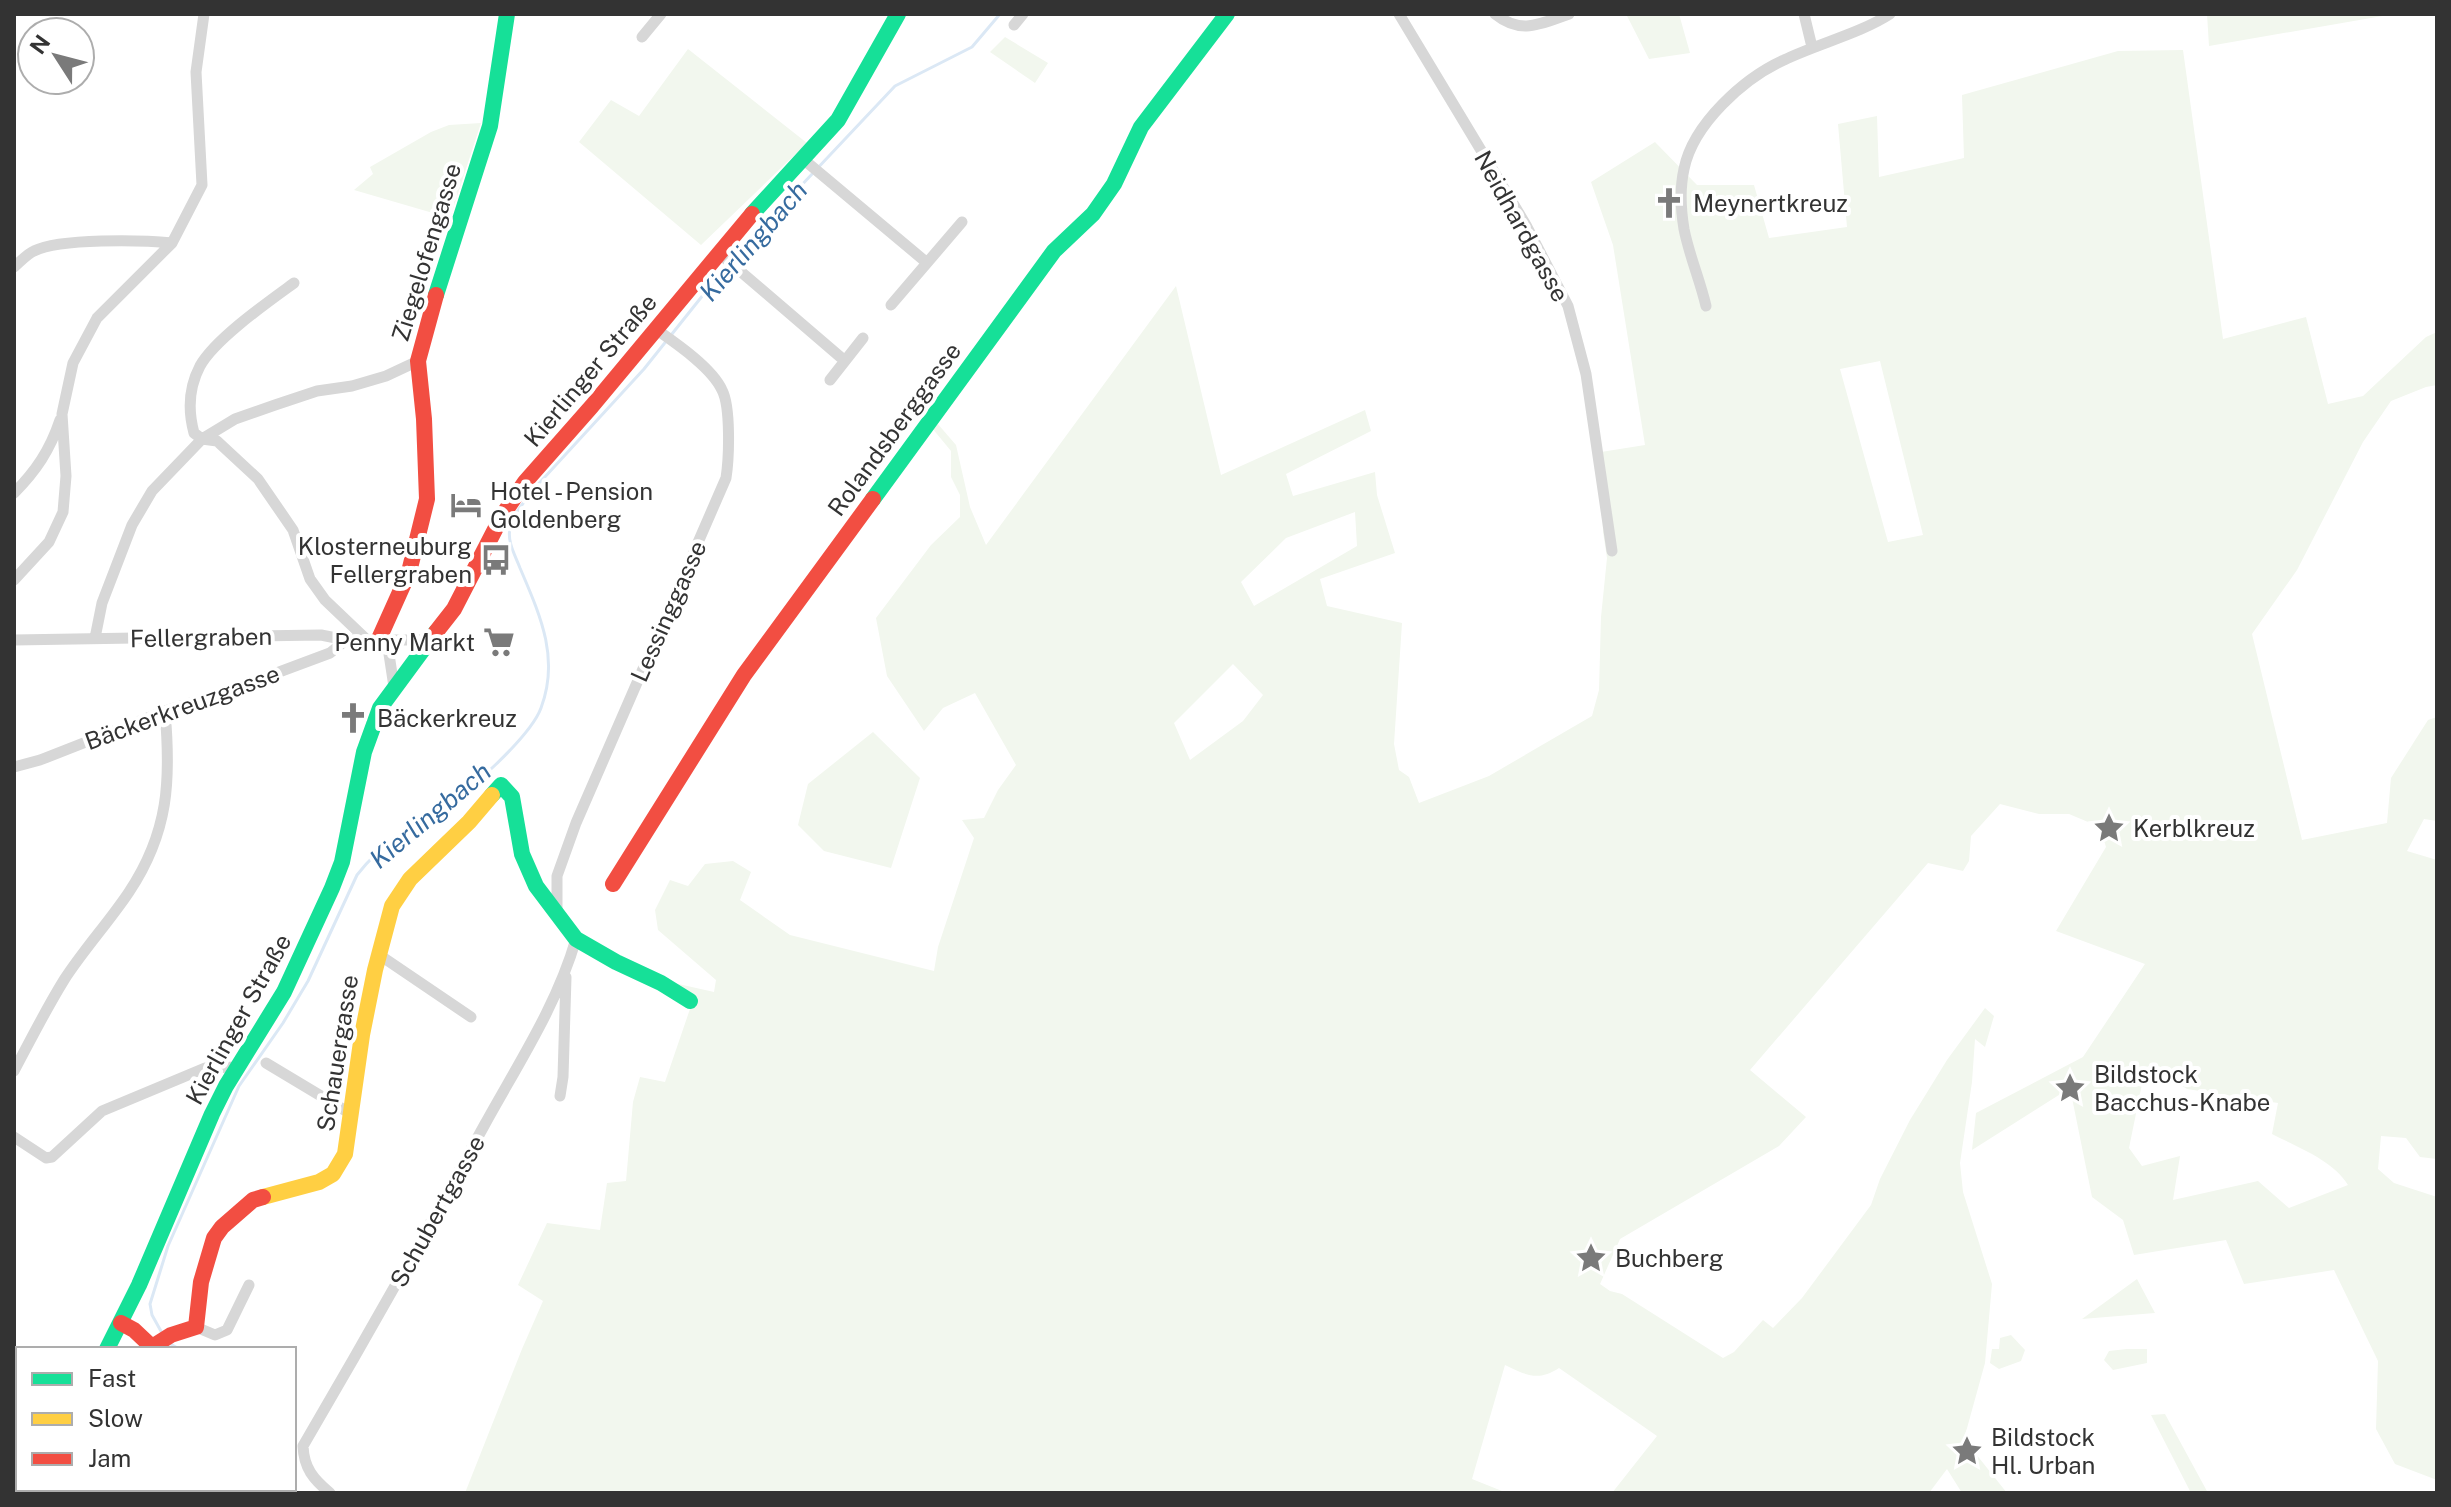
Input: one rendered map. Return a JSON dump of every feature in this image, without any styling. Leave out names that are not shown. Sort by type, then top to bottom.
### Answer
[{"type":"street","points":[[14,493],[41,463],[54,439],[73,363],[97,318],[172,243],[202,185],[196,72],[204,14]]},
{"type":"street","name":"Ziegelofengasse","points":[[377,641],[409,572],[427,499],[418,361],[490,126],[507,14]]},
{"type":"street","points":[[642,37],[661,14]]},
{"type":"street","name":"Kierlinger Straße","points":[[108,1347],[212,1114],[284,992],[332,888],[342,862],[364,752],[380,708],[466,589],[502,516],[525,482],[665,336],[725,259],[768,195],[805,161],[838,120],[898,14]]},
{"type":"street","points":[[1014,25],[1023,14]]},
{"type":"street","name":"Rolandsberggasse","points":[[613,884],[744,675],[1054,251],[1093,214],[1114,184],[1141,127],[1227,14]]},
{"type":"street","name":"Neidhardgasse","points":[[1399,14],[1526,225],[1568,306],[1586,374],[1612,551]]},
{"type":"street","points":[[1495,14],[1507,23],[1521,27],[1569,14]]},
{"type":"street","points":[[1804,14],[1812,47]]},
{"type":"street","points":[[1706,306],[1684,229],[1684,168],[1692,146],[1719,106],[1753,76],[1890,14]]},
{"type":"street","points":[[805,161],[926,262]]},
{"type":"street","points":[[891,305],[962,222]]},
{"type":"street","points":[[14,267],[33,251],[62,244],[145,240],[172,243]]},
{"type":"street","points":[[725,259],[845,361]]},
{"type":"street","points":[[294,283],[227,336],[200,365],[191,393],[189,416],[194,433],[202,439],[217,441],[258,479],[293,530],[310,579],[325,600],[377,641],[394,687]]},
{"type":"street","name":"Lessinggasse","points":[[557,912],[557,876],[576,823],[726,478],[726,401],[722,387],[698,362],[665,336]]},
{"type":"street","points":[[830,380],[863,338]]},
{"type":"street","points":[[95,638],[102,603],[132,525],[152,491],[202,439],[235,419],[317,391],[352,386],[386,376],[418,361]]},
{"type":"street","points":[[14,580],[49,542],[63,512],[66,476],[62,414]]},
{"type":"street","name":"Fellergraben","points":[[14,640],[321,635],[346,640],[430,640]]},
{"type":"street","name":"Bäckerkreuzgasse","points":[[14,767],[330,653],[346,640]]},
{"type":"street","points":[[14,1071],[64,979],[130,891],[148,861],[167,802],[169,757],[165,711]]},
{"type":"street","name":"Schauergasse","points":[[196,1327],[201,1282],[217,1232],[253,1200],[319,1182],[333,1174],[345,1154],[362,1035],[387,919],[399,894],[501,785],[512,797],[522,854],[536,886],[557,912]]},
{"type":"street","points":[[557,912],[576,939],[690,1001]]},
{"type":"street","name":"Schubertgasse","points":[[330,1493],[313,1478],[304,1462],[303,1446],[390,1297],[566,973],[576,939]]},
{"type":"street","name":"Schauergasse","points":[[378,954],[471,1017]]},
{"type":"street","name":"Schubertgasse","points":[[560,1096],[566,973]]},
{"type":"street","points":[[266,1063],[351,1114]]},
{"type":"street","points":[[14,1137],[46,1158],[52,1157],[102,1111],[205,1068],[237,1067]]},
{"type":"street","points":[[121,1323],[134,1330],[152,1347],[166,1338],[196,1327],[215,1335],[227,1330],[249,1285]]},
{"type":"shaded area","points":[[1626,14],[1679,14],[1690,53],[1649,59]]},
{"type":"shaded area","points":[[2207,14],[2394,14],[2209,46]]},
{"type":"shaded area","points":[[1005,37],[1048,63],[1035,83],[990,52]]},
{"type":"shaded area","points":[[688,49],[807,143],[701,245],[579,142],[611,100],[639,116]]},
{"type":"shaded area","points":[[2183,50],[2223,339],[2306,317],[2328,404],[2363,396],[2426,337],[2437,332],[2437,385],[2391,401],[2363,442],[2297,570],[2252,634],[2302,840],[2387,823],[2391,778],[2428,720],[2437,717],[2437,821],[2424,819],[2407,851],[2437,860],[2437,1159],[2420,1157],[2406,1138],[2381,1136],[2378,1169],[2394,1183],[2437,1197],[2437,1480],[2395,1464],[2376,1429],[2378,1361],[2334,1270],[2244,1284],[2226,1240],[2134,1255],[2123,1220],[2092,1197],[2070,1088],[1972,1150],[1976,1113],[2083,1057],[2145,964],[2056,931],[2106,847],[2100,827],[2069,814],[2039,814],[2000,804],[1971,836],[1969,861],[1963,871],[1928,863],[1750,1070],[1806,1117],[1779,1146],[1620,1239],[1600,1284],[1622,1294],[1723,1358],[1734,1352],[1763,1320],[1773,1328],[1802,1298],[1871,1205],[1880,1179],[1910,1120],[1947,1060],[1985,1008],[1994,1016],[1985,1047],[1975,1039],[1960,1163],[1963,1192],[1992,1284],[1985,1363],[1964,1439],[2007,1493],[1962,1493],[1947,1469],[1929,1493],[1612,1493],[1657,1436],[1559,1368],[1545,1375],[1532,1376],[1505,1365],[1472,1479],[1507,1493],[465,1493],[543,1301],[518,1285],[547,1223],[600,1230],[607,1183],[626,1181],[633,1102],[640,1077],[665,1082],[691,1006],[674,983],[714,992],[716,980],[658,930],[655,910],[670,880],[688,886],[705,864],[733,861],[751,872],[740,900],[790,935],[934,971],[938,947],[974,838],[962,820],[984,818],[998,790],[1016,765],[975,693],[943,708],[924,731],[887,676],[876,618],[931,545],[960,517],[960,495],[951,477],[951,451],[932,428],[937,423],[956,445],[970,507],[986,545],[1176,286],[1221,475],[1365,410],[1371,431],[1286,474],[1293,496],[1375,472],[1377,495],[1395,553],[1320,579],[1327,606],[1402,623],[1394,744],[1399,770],[1409,777],[1419,803],[1489,776],[1592,716],[1599,690],[1601,617],[1607,558],[1603,532],[1601,452],[1645,445],[1613,245],[1591,182],[1655,142],[1697,185],[1754,185],[1769,238],[1847,227],[1838,124],[1877,116],[1879,177],[1964,158],[1962,95],[2118,51]],"holes":[[[1880,361],[1923,535],[1888,542],[1840,369]],[[1355,512],[1357,546],[1254,606],[1241,582],[1286,538]],[[1233,664],[1263,695],[1243,721],[1190,760],[1174,723]],[[2164,1074],[2187,1089],[2278,1103],[2272,1134],[2324,1161],[2348,1185],[2289,1208],[2258,1181],[2173,1200],[2180,1156],[2142,1166],[2129,1148],[2142,1084]]]},
{"type":"shaded area","points":[[481,123],[450,218],[354,190],[373,174],[370,167],[431,132],[449,125]]},
{"type":"shaded area","points":[[873,732],[920,778],[891,868],[824,851],[798,825],[808,784]]},
{"type":"shaded area","points":[[2137,1279],[2155,1313],[2082,1319]]},
{"type":"shaded area","points":[[2011,1335],[2025,1350],[2021,1361],[1999,1369],[1990,1363],[1992,1349],[1999,1349],[2000,1338]]},
{"type":"shaded area","points":[[2147,1349],[2147,1363],[2113,1370],[2104,1360],[2109,1351]]},
{"type":"shaded area","points":[[2165,1414],[2208,1493],[2191,1493],[2151,1415]]},
{"type":"shaded area","points":[[40,1491],[205,1491],[204,1493]]},
{"type":"waterway","name":"Kierlingbach","points":[[732,259],[895,86],[972,47],[1000,14]]},
{"type":"waterway","name":"Kierlingbach","points":[[162,1333],[150,1304],[168,1246],[239,1086],[308,981],[357,875],[391,841],[439,813],[480,779],[524,734],[541,708],[549,672],[548,654],[540,620],[511,543],[509,533],[514,518],[532,491],[644,369],[727,265]]},
{"type":"waterway","name":"Kierlingbach","points":[[169,1343],[176,1347]]},
{"type":"traffic: fast","points":[[436,295],[490,126],[507,14]]},
{"type":"traffic: fast","points":[[752,214],[838,120],[898,14]]},
{"type":"traffic: fast","points":[[873,499],[1054,251],[1093,214],[1114,184],[1141,127],[1227,14]]},
{"type":"traffic: fast","points":[[108,1347],[139,1285],[212,1114],[284,992],[332,888],[342,862],[364,752],[380,708],[436,632]]},
{"type":"traffic: fast","points":[[492,795],[501,785],[512,797],[522,854],[536,886],[576,939],[690,1001]]},
{"type":"traffic: slow","points":[[263,1197],[319,1182],[333,1174],[345,1154],[362,1035],[392,906],[410,879],[469,822],[492,795]]},
{"type":"traffic: jam","points":[[436,632],[454,609],[502,516],[525,482],[752,214]]},
{"type":"traffic: jam","points":[[378,641],[409,572],[427,499],[418,361],[436,295]]},
{"type":"traffic: jam","points":[[613,884],[744,675],[873,499]]},
{"type":"traffic: jam","points":[[121,1323],[134,1330],[152,1347],[171,1335],[196,1327],[201,1282],[214,1238],[253,1200],[263,1197]]},
{"type":"place","name":"Meynertkreuz","points":[[1669,203]]},
{"type":"place","name":"Hotel - Pension Goldenberg","points":[[466,505]]},
{"type":"place","name":"Klosterneuburg Fellergraben","points":[[496,560]]},
{"type":"place","name":"Penny Markt","points":[[499,642]]},
{"type":"place","name":"Bäckerkreuz","points":[[353,718]]},
{"type":"place","name":"Kerblkreuz","points":[[2109,828]]},
{"type":"place","name":"Bildstock Bacchus-Knabe","points":[[2070,1088]]},
{"type":"place","name":"Buchberg","points":[[1591,1258]]},
{"type":"place","name":"Bildstock Hl. Urban","points":[[1967,1451]]}]
